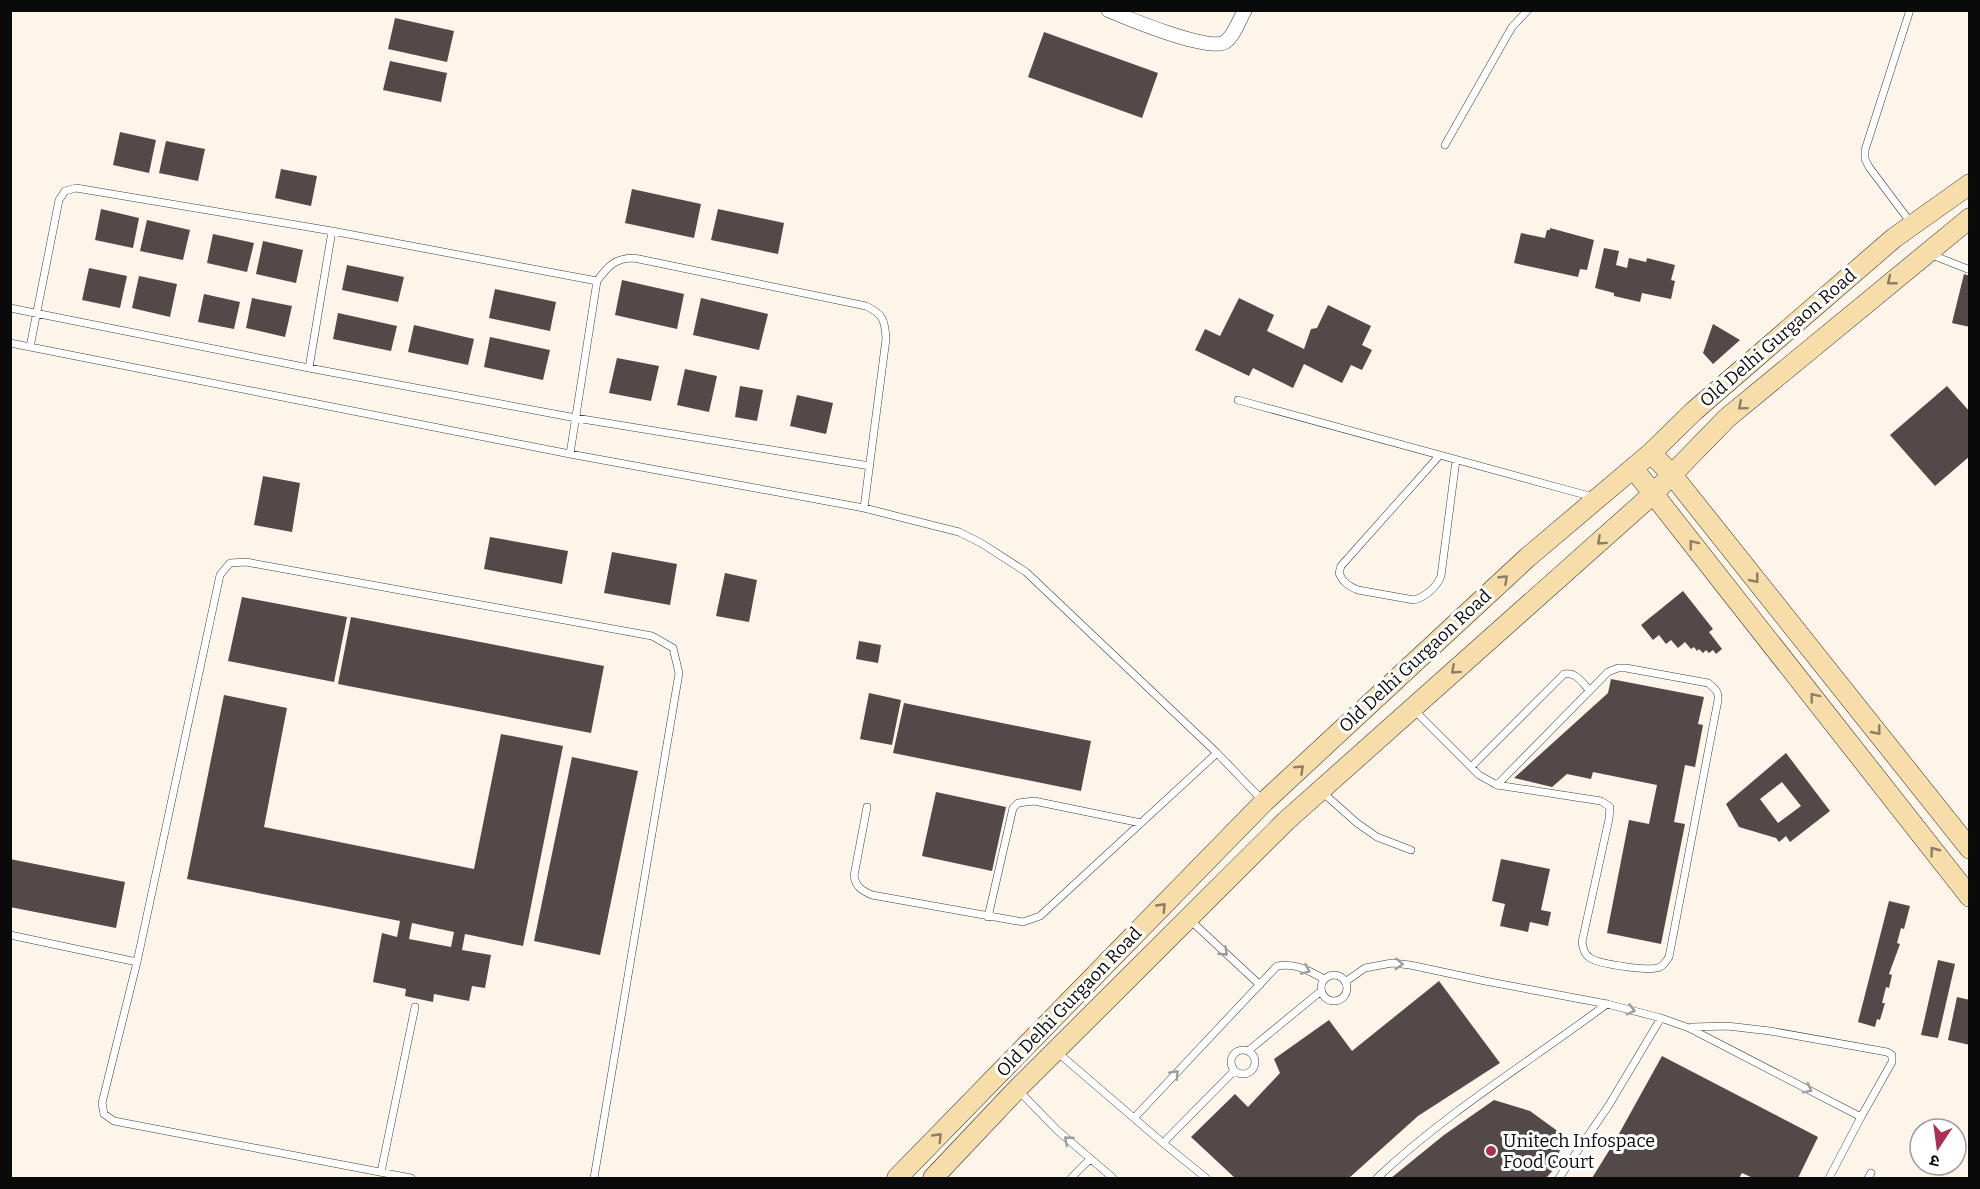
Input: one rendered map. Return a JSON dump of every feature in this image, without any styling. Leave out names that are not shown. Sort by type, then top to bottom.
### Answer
[{"type":"main road","name":"Old Delhi Gurgaon Road","points":[[897,1179],[1264,802],[1528,557],[1651,453],[1694,411],[1912,224],[1970,184]]},
{"type":"main road","name":"Old Delhi Gurgaon Road","points":[[933,1179],[1017,1089],[1286,821],[1653,494],[1727,418],[1970,218]]},
{"type":"main road","points":[[1651,453],[1672,476],[1970,849]]},
{"type":"main road","points":[[1633,468],[1970,897]]},
{"type":"street","points":[[1108,10],[1196,43],[1212,45],[1223,44],[1230,37],[1245,10]]},
{"type":"lane","points":[[1445,144],[1512,27],[1528,10]]},
{"type":"lane","points":[[1910,10],[1865,150],[1865,159],[1912,224]]},
{"type":"lane","points":[[30,347],[59,200],[65,191],[76,188],[332,231],[597,281]]},
{"type":"lane","points":[[309,368],[332,231]]},
{"type":"lane","points":[[1927,253],[1970,270]]},
{"type":"lane","points":[[570,454],[597,281],[608,266],[621,258],[634,258],[866,306],[879,312],[885,324],[886,339],[864,508]]},
{"type":"lane","points":[[10,308],[309,368],[576,418],[870,466]]},
{"type":"lane","points":[[10,343],[570,454],[864,508],[959,532],[981,543],[1026,572],[1217,753],[1264,802]]},
{"type":"lane","points":[[1238,400],[1598,498]]},
{"type":"lane","points":[[1438,456],[1341,566],[1339,573],[1342,580],[1350,586],[1358,590],[1414,600],[1419,599],[1436,586],[1441,576],[1456,460]]},
{"type":"lane","points":[[411,1179],[114,1121],[104,1114],[102,1102],[137,962],[220,575],[230,563],[246,562],[652,636],[673,648],[679,673],[594,1179]]},
{"type":"lane","points":[[1413,708],[1479,775],[1497,785],[1601,801],[1610,807],[1582,942],[1584,951],[1590,958],[1599,961],[1646,969],[1657,969],[1663,965],[1669,957],[1718,694],[1708,683],[1618,668],[1608,672],[1497,785]]},
{"type":"lane","points":[[1471,767],[1564,674],[1576,675],[1589,690]]},
{"type":"lane","points":[[867,807],[854,876],[856,885],[862,891],[872,895],[1023,922],[1040,916],[1217,753]]},
{"type":"lane","points":[[1321,790],[1357,823],[1377,837],[1411,850]]},
{"type":"lane","points":[[988,916],[1013,808],[1017,803],[1034,801],[1142,823]]},
{"type":"lane","points":[[1188,918],[1260,985]]},
{"type":"lane","points":[[10,934],[137,962]]},
{"type":"lane","points":[[1135,1117],[1277,966],[1288,964],[1301,966],[1324,979],[1335,975],[1345,982],[1346,990],[1338,1000],[1329,1000],[1321,991]]},
{"type":"lane","points":[[1345,982],[1365,968],[1379,964],[1401,964],[1607,1004],[1661,1018],[1689,1028],[1861,1116]]},
{"type":"lane","points":[[1248,1051],[1255,1058],[1254,1068],[1247,1074],[1234,1071],[1231,1066],[1232,1057],[1239,1051],[1248,1051],[1321,991],[1324,979]]},
{"type":"lane","points":[[1377,1179],[1407,1151],[1498,1080],[1542,1052],[1607,1004]]},
{"type":"lane","points":[[381,1173],[415,1006]]},
{"type":"lane","points":[[1559,1179],[1609,1105],[1661,1018]]},
{"type":"lane","points":[[1689,1028],[1727,1026],[1778,1032],[1887,1052],[1892,1055],[1892,1062],[1829,1179]]},
{"type":"lane","points":[[1056,1051],[1206,1179]]},
{"type":"lane","points":[[1163,1143],[1234,1071]]},
{"type":"lane","points":[[1017,1089],[1057,1130],[1112,1178]]},
{"type":"lane","points":[[1071,1179],[1090,1159]]},
{"type":"building","points":[[395,18],[454,31],[447,62],[388,49]]},
{"type":"building","points":[[1044,32],[1158,73],[1142,118],[1028,77]]},
{"type":"building","points":[[390,61],[447,73],[441,102],[383,90]]},
{"type":"building","points":[[120,132],[156,140],[149,173],[113,165]]},
{"type":"building","points":[[166,141],[205,149],[198,181],[159,173]]},
{"type":"building","points":[[281,169],[317,176],[311,206],[275,198]]},
{"type":"building","points":[[632,189],[701,204],[694,238],[625,223]]},
{"type":"building","points":[[101,209],[139,218],[133,248],[95,240]]},
{"type":"building","points":[[718,209],[784,223],[778,254],[711,240]]},
{"type":"building","points":[[147,220],[190,230],[183,260],[140,251]]},
{"type":"building","points":[[1550,228],[1594,240],[1587,270],[1580,269],[1578,277],[1514,263],[1521,233],[1545,238]]},
{"type":"building","points":[[213,234],[254,243],[247,272],[207,263]]},
{"type":"building","points":[[263,241],[303,250],[296,283],[256,274]]},
{"type":"building","points":[[1604,248],[1619,251],[1616,265],[1627,268],[1629,258],[1646,262],[1647,258],[1675,265],[1671,280],[1675,281],[1671,299],[1642,293],[1640,302],[1614,296],[1614,293],[1595,288]]},
{"type":"building","points":[[347,265],[404,277],[398,302],[342,290]]},
{"type":"building","points":[[89,268],[127,276],[120,308],[82,300]]},
{"type":"building","points":[[1964,274],[1970,276],[1970,327],[1952,323]]},
{"type":"building","points":[[139,276],[177,284],[170,317],[132,308]]},
{"type":"building","points":[[622,280],[684,294],[677,329],[615,315]]},
{"type":"building","points":[[495,289],[556,302],[550,331],[489,318]]},
{"type":"building","points":[[204,294],[240,302],[234,329],[198,322]]},
{"type":"building","points":[[252,298],[292,306],[285,337],[246,328]]},
{"type":"building","points":[[701,298],[768,314],[759,350],[693,335]]},
{"type":"building","points":[[1239,298],[1274,315],[1267,331],[1304,349],[1311,329],[1317,328],[1328,305],[1371,326],[1362,345],[1372,350],[1362,370],[1351,365],[1342,383],[1304,364],[1293,388],[1253,368],[1249,376],[1195,350],[1205,329],[1220,336]]},
{"type":"building","points":[[338,313],[397,326],[391,351],[333,339]]},
{"type":"building","points":[[1713,324],[1740,340],[1713,364],[1703,353]]},
{"type":"building","points":[[414,325],[474,339],[468,365],[408,352]]},
{"type":"building","points":[[490,337],[550,350],[543,380],[484,367]]},
{"type":"building","points":[[617,358],[659,366],[651,401],[609,393]]},
{"type":"building","points":[[685,369],[717,376],[709,412],[677,405]]},
{"type":"building","points":[[740,386],[763,390],[757,421],[735,417]]},
{"type":"building","points":[[1947,386],[1970,412],[1970,456],[1935,486],[1890,435]]},
{"type":"building","points":[[797,395],[833,403],[826,434],[790,426]]},
{"type":"building","points":[[263,476],[300,483],[292,532],[254,525]]},
{"type":"building","points":[[490,537],[568,551],[562,584],[484,569]]},
{"type":"building","points":[[612,552],[677,564],[670,605],[604,593]]},
{"type":"building","points":[[725,573],[757,580],[749,622],[716,616]]},
{"type":"building","points":[[1683,591],[1713,629],[1709,632],[1722,649],[1716,654],[1713,650],[1709,653],[1706,650],[1703,653],[1694,647],[1691,649],[1685,642],[1678,648],[1671,640],[1666,644],[1659,635],[1653,640],[1641,625]]},
{"type":"building","points":[[242,597],[347,617],[334,682],[228,661]]},
{"type":"building","points":[[351,617],[604,666],[591,733],[338,684]]},
{"type":"building","points":[[859,641],[881,645],[878,663],[856,659]]},
{"type":"building","points":[[1611,679],[1704,697],[1698,724],[1703,725],[1695,767],[1685,765],[1674,822],[1685,824],[1661,944],[1607,933],[1629,820],[1649,824],[1657,785],[1593,772],[1591,779],[1567,774],[1552,787],[1514,778],[1608,693]]},
{"type":"building","points":[[869,693],[901,700],[892,745],[860,739]]},
{"type":"building","points":[[224,695],[287,708],[264,827],[474,869],[501,734],[563,746],[523,946],[465,934],[462,950],[491,955],[485,988],[472,986],[469,1001],[434,994],[433,1002],[405,996],[406,989],[373,982],[382,933],[397,937],[400,921],[187,879]],"holes":[[[412,923],[454,932],[451,947],[409,939]]]},
{"type":"building","points":[[904,703],[1091,741],[1081,791],[893,753]]},
{"type":"building","points":[[1786,753],[1830,811],[1790,842],[1786,836],[1779,842],[1776,838],[1739,827],[1726,804]],"holes":[[[1782,782],[1801,806],[1778,823],[1760,799]]]},
{"type":"building","points":[[572,757],[638,771],[600,955],[534,941]]},
{"type":"building","points":[[936,792],[1006,807],[992,871],[922,856]]},
{"type":"building","points":[[10,859],[125,882],[116,928],[10,907]]},
{"type":"building","points":[[1501,859],[1550,869],[1541,910],[1551,912],[1548,926],[1530,922],[1528,932],[1500,926],[1505,904],[1492,901]]},
{"type":"building","points":[[1889,901],[1910,906],[1904,929],[1901,928],[1897,943],[1900,944],[1889,974],[1892,975],[1882,1003],[1885,1003],[1880,1020],[1877,1019],[1875,1027],[1858,1022]]},
{"type":"building","points":[[1938,960],[1955,964],[1938,1038],[1921,1035]]},
{"type":"building","points":[[1439,981],[1500,1063],[1418,1116],[1349,1178],[1235,1178],[1191,1137],[1235,1094],[1248,1107],[1280,1073],[1274,1059],[1329,1020],[1352,1051]]},
{"type":"building","points":[[1957,997],[1970,1000],[1970,1045],[1948,1040]]},
{"type":"building","points":[[1662,1056],[1818,1137],[1798,1178],[1753,1178],[1742,1173],[1739,1178],[1592,1178]]},
{"type":"building","name":"Unitech Infospace Food Court","points":[[1494,1100],[1530,1111],[1563,1135],[1556,1167],[1546,1178],[1391,1178],[1444,1135]]},
{"type":"place","name":"Unitech Infospace Food Court","points":[[1491,1151]]}]
